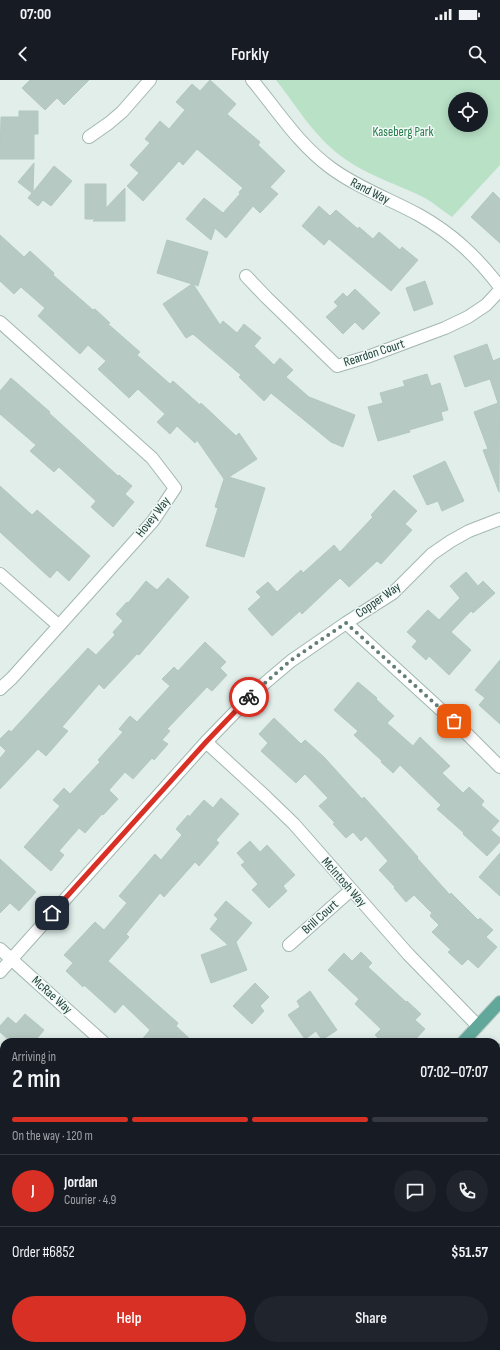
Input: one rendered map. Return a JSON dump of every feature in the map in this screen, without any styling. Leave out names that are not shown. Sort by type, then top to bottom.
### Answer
[{"type":"main road","points":[[467,1038],[500,1002]]},
{"type":"street","points":[[89,136],[109,123],[122,112],[150,80]]},
{"type":"street","name":"Rand Way","points":[[252,80],[288,127],[308,149],[330,168],[353,182],[418,214],[440,228],[465,247],[500,287]]},
{"type":"street","name":"Reardon Court","points":[[246,276],[337,366],[370,356],[445,328],[468,317],[486,305],[500,290]]},
{"type":"street","name":"Hovey Way","points":[[0,322],[152,458],[175,488],[153,521],[12,678],[0,689]]},
{"type":"street","name":"Copper Way","points":[[0,972],[206,742],[265,683],[290,661],[392,593],[432,554],[469,531],[500,518]]},
{"type":"street","points":[[0,574],[58,626]]},
{"type":"street","points":[[346,623],[464,731],[500,767]]},
{"type":"street","name":"McIntosh Way","points":[[206,742],[266,796],[418,965],[478,1026]]},
{"type":"street","name":"Brill Court","points":[[289,945],[351,890]]},
{"type":"street","name":"McRae Way","points":[[0,949],[99,1038]]},
{"type":"green space","name":"Kaseberg Park","points":[[276,80],[500,80],[500,165],[452,217],[425,198],[357,167],[336,152],[308,123]]},
{"type":"building","points":[[30,80],[89,80],[64,105],[57,98],[45,110],[22,88]]},
{"type":"building","points":[[210,80],[236,104],[227,114],[260,142],[258,145],[285,171],[270,187],[278,194],[260,213],[253,206],[226,238],[215,228],[211,240],[186,219],[204,198],[223,213],[240,194],[239,192],[243,188],[197,149],[183,165],[179,161],[143,201],[127,186],[139,173],[130,165],[150,143],[145,139],[160,121],[169,129],[185,110],[176,102],[192,84],[200,91]]},
{"type":"building","points":[[19,111],[38,111],[38,134],[34,134],[34,159],[0,159],[1,117],[19,117]]},
{"type":"building","points":[[34,163],[33,192],[54,166],[72,181],[51,206],[43,200],[38,206],[28,198],[32,193],[18,182]]},
{"type":"building","points":[[85,184],[106,184],[106,208],[125,188],[125,221],[93,221],[96,219],[85,219]]},
{"type":"building","points":[[493,192],[500,199],[500,243],[471,217]]},
{"type":"building","points":[[319,206],[330,216],[336,210],[358,229],[359,227],[373,239],[379,232],[400,250],[402,247],[418,260],[391,291],[329,239],[324,245],[302,226]]},
{"type":"building","points":[[0,235],[24,257],[30,251],[54,273],[53,275],[110,323],[108,324],[140,352],[137,355],[170,384],[173,381],[200,405],[201,403],[236,436],[239,433],[257,459],[229,477],[265,488],[244,557],[206,546],[218,508],[215,507],[224,479],[197,440],[195,443],[177,426],[170,434],[157,422],[165,414],[138,389],[129,398],[98,369],[106,361],[88,345],[80,354],[38,316],[45,308],[21,287],[14,294],[0,281]]},
{"type":"building","points":[[167,240],[208,252],[198,286],[193,284],[220,325],[223,321],[237,333],[244,324],[261,338],[254,346],[274,365],[280,358],[293,370],[286,377],[309,397],[355,415],[343,447],[331,442],[271,393],[264,401],[239,377],[241,375],[193,334],[186,338],[163,304],[192,284],[157,273]]},
{"type":"building","points":[[425,281],[433,304],[414,311],[406,288]]},
{"type":"building","points":[[355,289],[380,313],[363,330],[355,322],[343,334],[326,317],[338,306],[334,302],[343,293],[347,297]]},
{"type":"building","points":[[487,344],[493,361],[500,358],[499,492],[483,450],[488,449],[474,412],[498,403],[490,379],[465,387],[454,356]]},
{"type":"building","points":[[427,374],[431,386],[440,383],[448,410],[441,412],[443,420],[409,430],[410,432],[378,441],[368,407],[383,403],[380,393],[405,386],[403,381]]},
{"type":"building","points":[[11,378],[50,412],[49,413],[118,476],[119,475],[132,486],[125,494],[134,502],[113,527],[91,507],[96,501],[59,467],[54,472],[30,451],[36,445],[0,414],[0,391]]},
{"type":"building","points":[[445,461],[464,501],[442,511],[438,501],[427,505],[413,476]]},
{"type":"building","points":[[0,486],[32,515],[37,510],[90,556],[69,581],[57,570],[50,578],[0,532]]},
{"type":"building","points":[[394,490],[417,511],[405,524],[412,530],[381,564],[377,561],[349,587],[340,578],[302,614],[300,611],[272,636],[248,609],[261,597],[256,592],[268,582],[277,592],[301,570],[303,573],[334,545],[340,552],[373,517],[371,515]]},
{"type":"building","points":[[466,572],[478,586],[483,581],[495,593],[473,613],[471,611],[451,632],[471,650],[449,675],[429,656],[426,660],[412,647],[417,641],[407,632],[428,610],[439,620],[460,598],[450,586]]},
{"type":"building","points":[[168,578],[189,597],[139,655],[137,654],[104,689],[99,684],[62,727],[68,731],[46,756],[38,749],[0,789],[0,758],[6,751],[0,745],[0,739],[9,730],[11,732],[88,648],[96,655],[115,635],[113,632],[123,621],[116,614],[127,602],[128,603],[146,581],[157,590]]},
{"type":"building","points":[[205,642],[226,662],[220,668],[227,675],[212,691],[207,687],[167,729],[170,731],[162,740],[168,744],[154,760],[152,758],[133,779],[125,772],[109,790],[118,799],[85,833],[79,828],[59,851],[64,855],[51,871],[24,847],[60,806],[53,800],[64,788],[70,794],[100,762],[98,760],[123,732],[119,729],[130,716],[137,722],[170,686],[162,679],[174,667],[178,671]]},
{"type":"building","points":[[500,660],[500,724],[479,705],[485,698],[475,690]]},
{"type":"building","points":[[358,682],[377,698],[376,699],[394,716],[387,723],[413,746],[420,737],[450,766],[442,773],[463,793],[469,787],[484,801],[481,805],[499,821],[491,830],[500,838],[500,842],[487,856],[437,809],[441,805],[400,765],[393,773],[354,735],[358,731],[334,710]]},
{"type":"building","points":[[274,718],[301,744],[305,740],[324,757],[362,799],[364,797],[450,895],[451,893],[478,920],[480,918],[493,930],[486,937],[497,947],[478,968],[468,959],[462,965],[448,952],[451,950],[432,932],[439,925],[430,916],[432,913],[414,895],[406,902],[394,888],[395,887],[379,870],[388,861],[366,836],[361,841],[353,832],[346,838],[333,824],[335,823],[319,806],[328,798],[305,774],[296,783],[261,751],[268,743],[259,734]]},
{"type":"building","points":[[221,798],[239,814],[216,840],[219,843],[199,866],[195,862],[164,897],[160,893],[126,934],[129,937],[108,961],[178,1023],[176,1026],[189,1038],[143,1038],[150,1030],[123,1004],[115,1013],[84,985],[83,987],[66,971],[73,963],[64,955],[95,922],[104,930],[127,903],[119,896],[155,854],[161,860],[182,835],[176,829],[188,815],[189,817],[204,800],[213,808]]},
{"type":"building","points":[[250,841],[260,852],[267,845],[295,875],[283,886],[287,891],[269,908],[252,890],[258,884],[241,865],[245,862],[237,853]]},
{"type":"building","points":[[500,853],[500,896],[479,877]]},
{"type":"building","points":[[0,859],[36,892],[19,911],[10,903],[0,913]]},
{"type":"building","points":[[226,901],[252,923],[236,942],[247,970],[211,983],[201,955],[228,945],[210,929],[218,919],[214,915]]},
{"type":"building","points":[[361,952],[372,963],[368,967],[421,1014],[415,1020],[425,1029],[417,1038],[378,1038],[375,1035],[381,1029],[355,1004],[359,999],[328,970],[344,953],[352,961]]},
{"type":"building","points":[[255,983],[269,997],[260,1006],[264,1011],[252,1024],[233,1006]]},
{"type":"building","points":[[310,991],[337,1030],[325,1038],[321,1038],[316,1031],[304,1038],[288,1015],[300,1007],[297,1001]]},
{"type":"building","points":[[25,1014],[44,1030],[37,1038],[7,1038],[0,1032],[0,1026],[8,1017],[16,1024]]},
{"type":"way so far","points":[[249,697],[290,661],[346,623],[454,721]]},
{"type":"route","points":[[52,913],[206,742],[249,697]]}]
